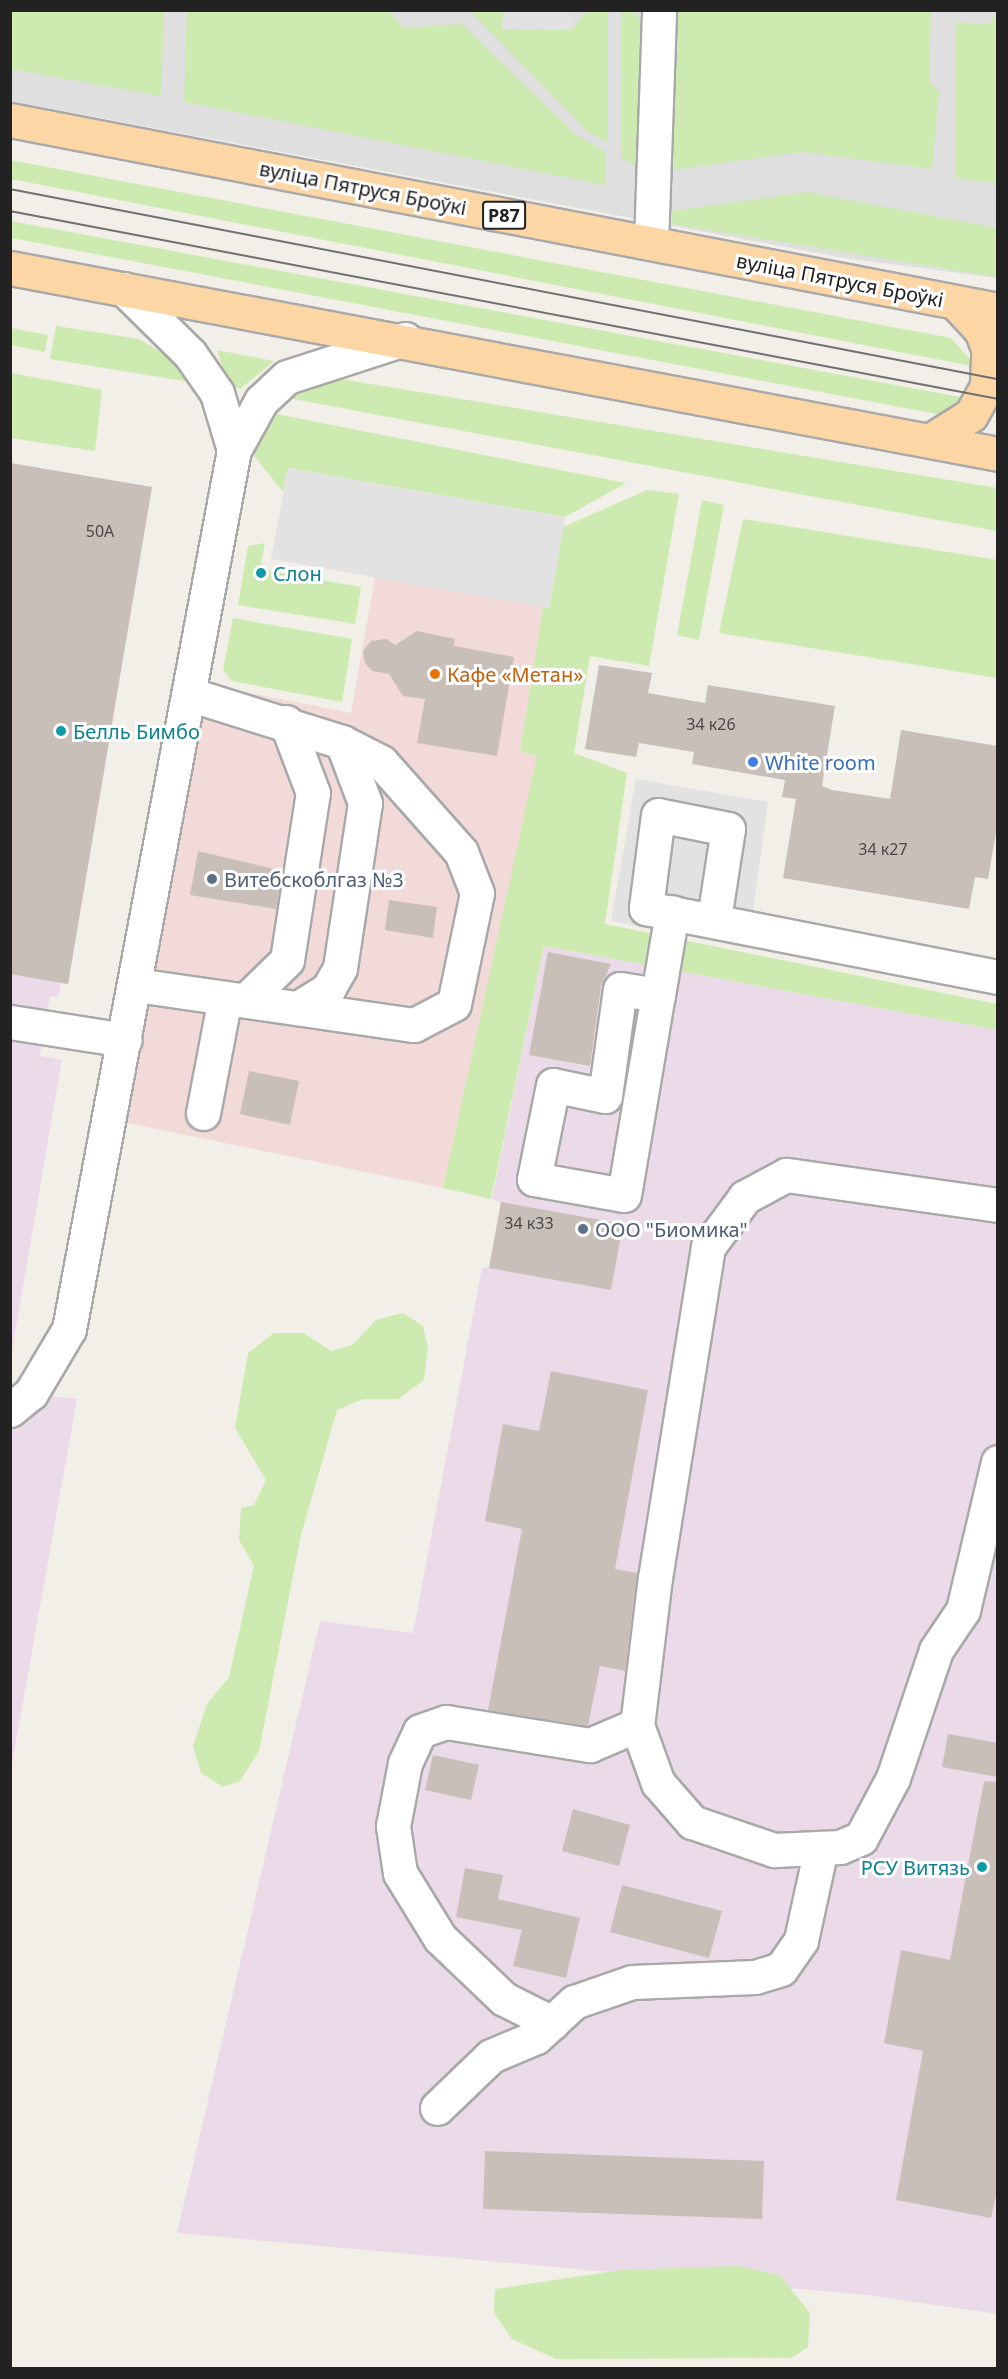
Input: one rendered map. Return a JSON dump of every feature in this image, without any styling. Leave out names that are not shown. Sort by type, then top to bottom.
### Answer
[{"type":"main road","name":"вуліца Пятруся Броўкі","points":[[10,120],[998,310]]},
{"type":"main road","points":[[10,268],[405,339],[998,454]]},
{"type":"main road","points":[[931,440],[971,415],[987,386],[988,348],[981,330],[956,302]]},
{"type":"lane","points":[[651,243],[659,10]]},
{"type":"lane","points":[[124,289],[190,354],[217,393],[234,450]]},
{"type":"lane","points":[[10,1410],[31,1392],[69,1329],[126,1040],[234,450],[261,401],[287,377],[405,339]]},
{"type":"lane","points":[[136,985],[414,1025],[436,1018],[454,1004],[477,893],[461,852],[432,814],[381,762],[342,742],[189,694]]},
{"type":"lane","points":[[203,1113],[235,999],[287,960],[313,793],[286,723]]},
{"type":"lane","points":[[298,1008],[328,989],[340,968],[364,802],[342,742]]},
{"type":"lane","points":[[714,919],[728,829],[658,816],[646,908],[714,919],[998,976]]},
{"type":"lane","points":[[658,995],[620,989],[605,1096],[553,1085],[534,1179],[624,1195],[658,995],[672,912]]},
{"type":"lane","points":[[10,1022],[126,1040]]},
{"type":"lane","points":[[998,1205],[786,1175],[745,1197],[708,1247],[655,1577],[638,1725],[658,1783],[692,1822],[774,1850],[821,1848],[861,1838],[893,1778],[936,1650],[963,1610],[998,1462]]},
{"type":"lane","points":[[552,2023],[504,1999],[440,1938],[400,1873],[393,1826],[405,1763],[420,1731],[446,1722],[590,1745],[638,1725]]},
{"type":"lane","points":[[436,2108],[491,2056],[536,2037],[574,2002],[632,1982],[755,1977],[781,1969],[801,1940],[821,1848]]},
{"type":"shaded area","points":[[10,11],[997,11],[997,278],[844,258],[11,101]]},
{"type":"shaded area","points":[[503,11],[571,11],[571,30],[502,29]]},
{"type":"shaded area","name":"Белль Бимбо","points":[[11,463],[152,487],[68,984],[61,983],[59,996],[50,997],[40,1056],[62,1060],[11,1356]]},
{"type":"shaded area","points":[[288,468],[565,517],[549,608],[271,559]]},
{"type":"shaded area","points":[[375,577],[543,607],[520,752],[538,756],[443,1188],[123,1122],[204,684],[351,713]]},
{"type":"shaded area","points":[[636,779],[768,802],[748,948],[611,921]]},
{"type":"shaded area","points":[[544,946],[997,1030],[997,2314],[867,2295],[177,2233],[320,1621],[413,1633],[482,1268],[489,1267],[501,1202],[492,1199]]},
{"type":"shaded area","points":[[11,1392],[77,1399],[11,1769]]},
{"type":"green space","points":[[10,11],[164,11],[161,96],[11,69]]},
{"type":"green space","points":[[187,11],[390,11],[403,28],[462,24],[575,134],[605,151],[605,185],[184,102]]},
{"type":"green space","points":[[470,11],[503,11],[503,29],[571,30],[587,11],[608,11],[608,143],[587,131]]},
{"type":"green space","points":[[621,11],[632,11],[648,28],[641,171],[621,156]]},
{"type":"green space","points":[[676,11],[931,11],[929,81],[939,92],[932,169],[803,152],[670,170]]},
{"type":"green space","points":[[997,13],[997,183],[956,178],[956,22],[989,24]]},
{"type":"green space","points":[[10,160],[951,338],[977,367],[11,179]]},
{"type":"green space","points":[[807,192],[997,228],[997,277],[672,224],[672,211]]},
{"type":"green space","points":[[10,221],[971,399],[947,416],[11,238]]},
{"type":"green space","points":[[56,326],[139,339],[176,361],[196,383],[50,359]]},
{"type":"green space","points":[[11,328],[48,335],[45,352],[11,345]]},
{"type":"green space","points":[[217,350],[274,361],[240,389],[229,387]]},
{"type":"green space","points":[[11,373],[102,390],[95,451],[11,438]]},
{"type":"green space","points":[[341,379],[997,488],[997,531],[288,398]]},
{"type":"green space","points":[[266,412],[626,483],[565,517],[288,468],[283,492],[255,457],[252,440]]},
{"type":"green space","points":[[647,490],[679,494],[649,666],[590,656],[574,753],[627,773],[605,924],[997,1004],[997,1030],[544,946],[491,1199],[443,1188],[537,756],[520,752],[543,607],[549,608],[563,527]]},
{"type":"green space","points":[[702,500],[724,505],[699,640],[677,635]]},
{"type":"green space","points":[[743,519],[997,560],[997,678],[719,633]]},
{"type":"green space","points":[[265,543],[261,563],[270,571],[361,587],[355,624],[238,605],[248,546]]},
{"type":"green space","points":[[233,618],[352,639],[342,702],[232,681],[223,670]]},
{"type":"green space","points":[[403,1313],[423,1326],[428,1348],[424,1380],[398,1399],[363,1399],[337,1410],[301,1535],[259,1751],[240,1781],[223,1787],[201,1773],[193,1746],[207,1704],[229,1677],[254,1566],[239,1540],[241,1508],[254,1505],[266,1480],[235,1428],[248,1353],[274,1333],[304,1333],[331,1351],[352,1345],[376,1320]]},
{"type":"green space","points":[[739,2266],[780,2275],[810,2313],[808,2347],[792,2358],[556,2359],[512,2339],[494,2313],[495,2289],[622,2270]]},
{"type":"building","name":"Белль Бимбо","points":[[10,463],[152,487],[68,984],[10,974]]},
{"type":"building","points":[[417,631],[455,639],[454,646],[514,657],[497,756],[417,743],[425,699],[403,696],[389,674],[372,671],[365,663],[363,651],[371,641],[386,639],[395,645]]},
{"type":"building","points":[[599,665],[652,673],[648,693],[705,703],[708,685],[835,706],[822,786],[832,790],[890,799],[901,730],[998,746],[998,821],[988,879],[975,877],[969,909],[783,878],[796,799],[782,797],[785,780],[692,764],[694,752],[639,743],[636,757],[585,749]]},
{"type":"building","points":[[198,851],[282,871],[276,909],[190,895]]},
{"type":"building","points":[[389,900],[437,907],[433,938],[385,930]]},
{"type":"building","points":[[548,952],[611,964],[601,986],[590,1066],[529,1055]]},
{"type":"building","points":[[249,1071],[299,1081],[290,1125],[240,1114]]},
{"type":"building","points":[[501,1202],[623,1224],[611,1290],[489,1268]]},
{"type":"building","points":[[551,1371],[648,1390],[615,1569],[637,1573],[625,1671],[600,1666],[588,1726],[488,1710],[522,1529],[485,1521],[503,1424],[539,1431]]},
{"type":"building","points":[[948,1734],[998,1743],[998,1777],[942,1767]]},
{"type":"building","points":[[433,1755],[479,1765],[471,1800],[425,1790]]},
{"type":"building","points":[[984,1781],[998,1782],[998,2186],[991,2218],[896,2200],[923,2051],[884,2043],[901,1950],[950,1960]]},
{"type":"building","points":[[573,1809],[630,1825],[619,1866],[562,1851]]},
{"type":"building","points":[[465,1868],[503,1875],[498,1899],[580,1918],[566,1978],[513,1966],[522,1930],[456,1917]]},
{"type":"building","points":[[622,1885],[722,1911],[709,1958],[610,1932]]},
{"type":"building","points":[[485,2151],[764,2161],[762,2219],[483,2209]]},
{"type":"tram line","points":[[10,189],[998,379]]},
{"type":"tram line","points":[[10,211],[998,399]]},
{"type":"place","name":"Слон","points":[[261,573]]},
{"type":"place","name":"Кафе «Метан»","points":[[435,674]]},
{"type":"place","name":"Белль Бимбо","points":[[61,731]]},
{"type":"place","name":"White room","points":[[753,762]]},
{"type":"place","name":"Витебскоблгаз №3","points":[[212,879]]},
{"type":"place","name":"ООО \"Биомика\"","points":[[583,1229]]},
{"type":"place","name":"РСУ Витязь","points":[[982,1867]]}]
